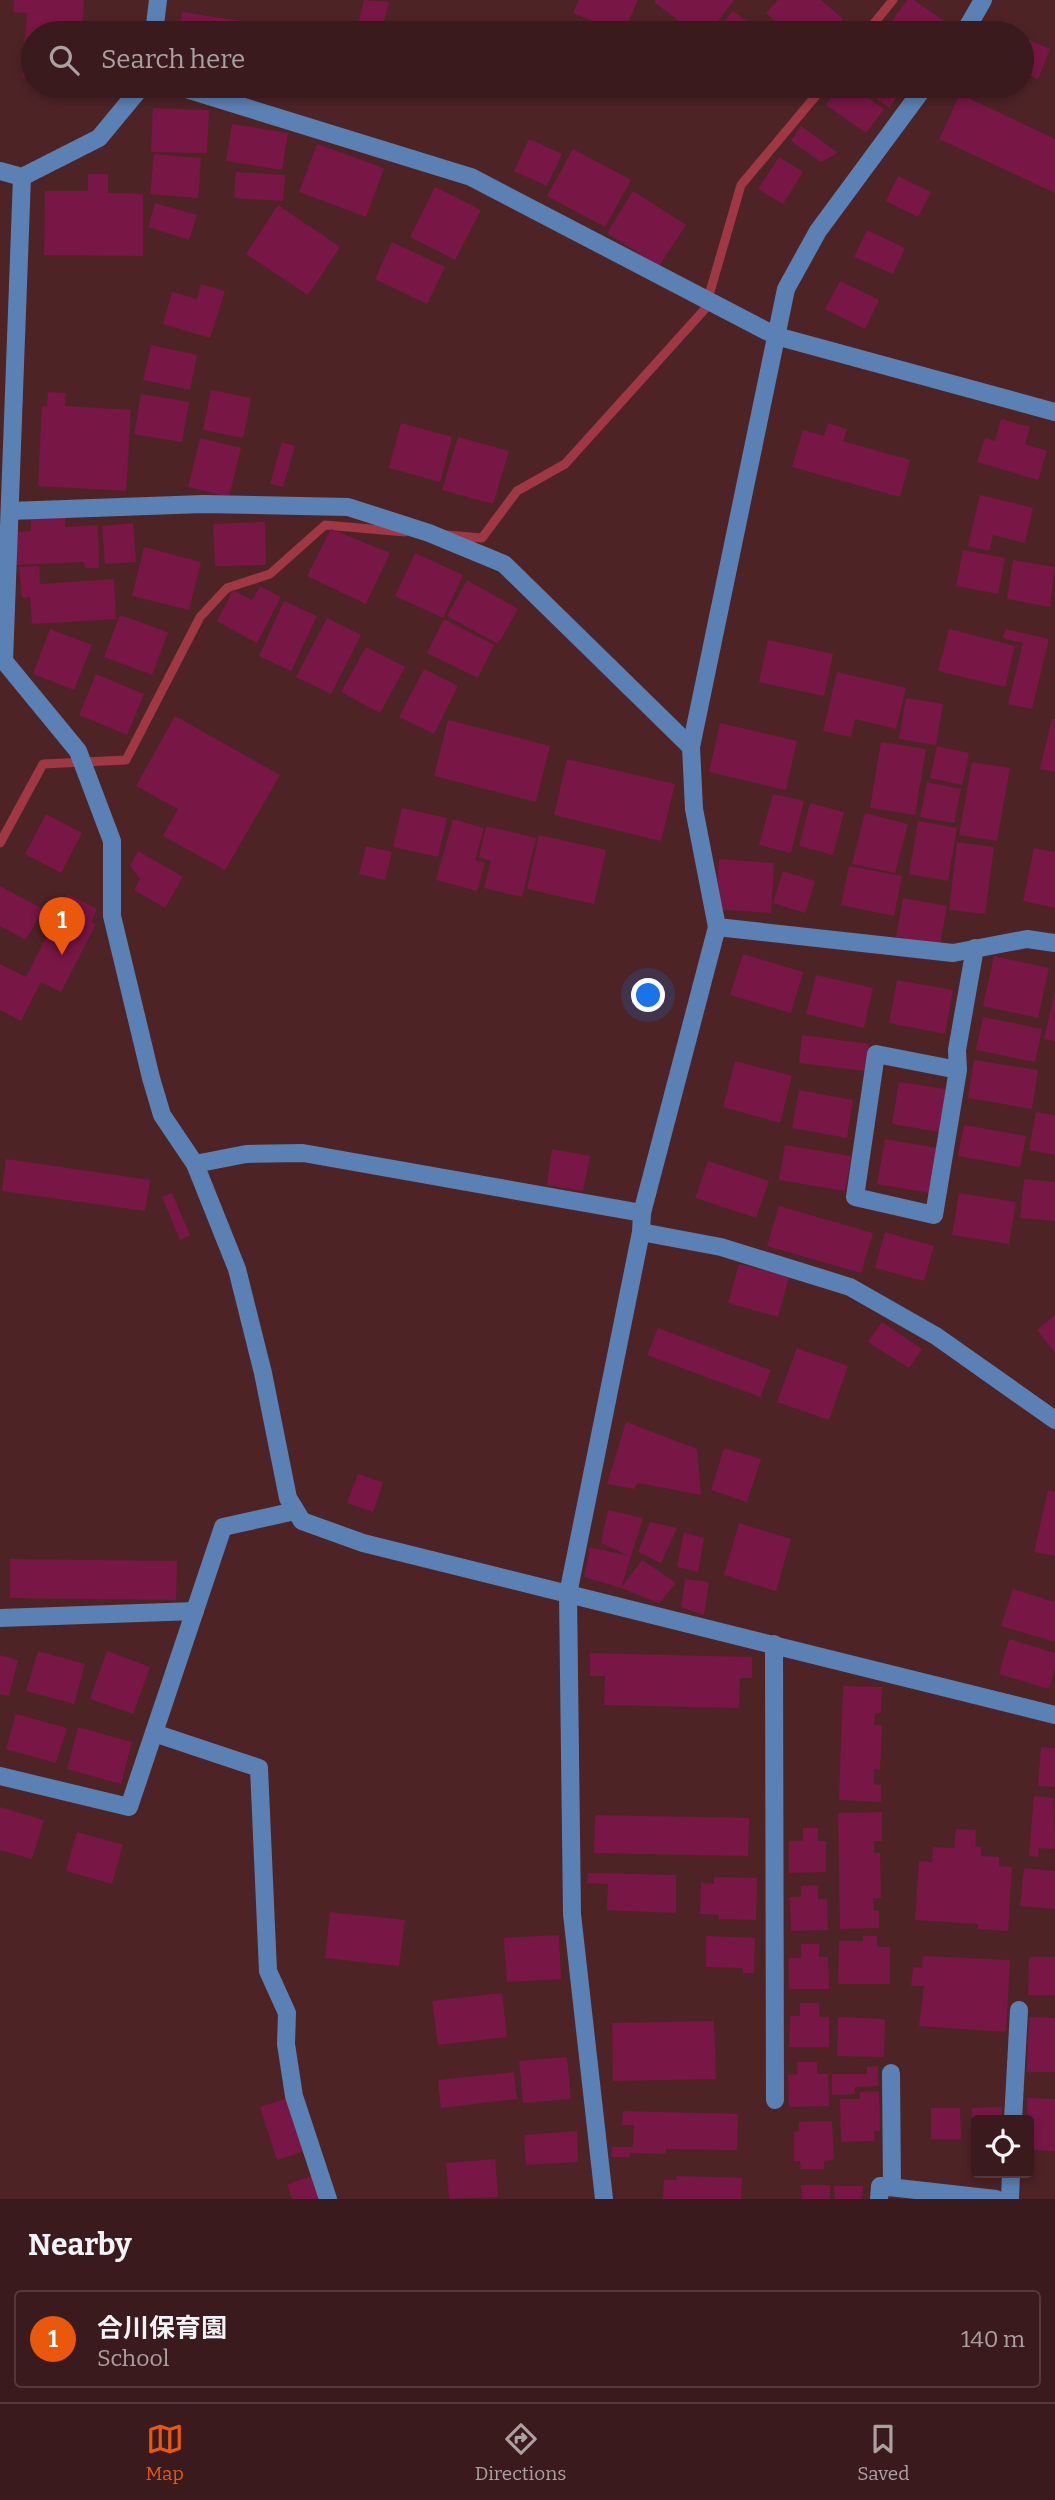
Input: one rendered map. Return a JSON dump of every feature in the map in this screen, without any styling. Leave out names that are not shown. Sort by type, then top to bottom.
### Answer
[{"type":"street","points":[[155,21],[158,0]]},
{"type":"street","points":[[973,21],[983,0]]},
{"type":"street","points":[[0,171],[22,177],[99,138],[132,98]]},
{"type":"street","points":[[215,98],[471,177],[776,336],[1055,412]]},
{"type":"street","points":[[604,2199],[572,1914],[568,1594],[641,1232],[642,1213],[717,927],[694,809],[691,747],[786,289],[818,231],[916,98]]},
{"type":"street","points":[[22,177],[2,662],[71,741],[83,764],[112,841],[112,916],[155,1091],[162,1115],[195,1164],[237,1269],[263,1373],[288,1498],[295,1511],[302,1521],[363,1543],[1055,1715]]},
{"type":"street","points":[[10,511],[203,504],[348,507],[429,533],[504,564],[691,747]]},
{"type":"street","points":[[717,927],[953,953],[1027,939],[1055,943]]},
{"type":"street","points":[[958,1070],[876,1054],[855,1197],[934,1215],[958,1070],[957,1050],[975,948]]},
{"type":"street","points":[[195,1164],[246,1154],[303,1153],[642,1213]]},
{"type":"street","points":[[641,1232],[721,1247],[850,1287],[936,1336],[1055,1420]]},
{"type":"street","points":[[0,1776],[129,1807],[223,1527],[295,1511]]},
{"type":"street","points":[[0,1618],[195,1611]]},
{"type":"street","points":[[774,1644],[775,2099]]},
{"type":"street","points":[[154,1733],[259,1768],[268,1971],[287,2013],[286,2043],[294,2096],[328,2199]]},
{"type":"street","points":[[1013,2115],[1019,2010]]},
{"type":"street","points":[[891,2073],[886,2193],[996,2199]]},
{"type":"street","points":[[1010,2199],[1011,2178]]},
{"type":"building","points":[[14,0],[84,0],[83,21],[26,21],[27,13],[13,12]]},
{"type":"building","points":[[364,0],[389,2],[384,21],[359,21]]},
{"type":"building","points":[[579,0],[638,0],[628,21],[593,21],[573,13]]},
{"type":"building","points":[[734,0],[718,21],[679,21],[654,2]]},
{"type":"building","points":[[778,0],[821,0],[843,19],[776,21],[766,13]]},
{"type":"building","points":[[907,0],[914,0],[944,21],[892,21]]},
{"type":"building","points":[[733,11],[746,21],[725,21]]},
{"type":"building","points":[[182,12],[241,21],[181,21]]},
{"type":"building","points":[[1034,42],[1050,49],[1038,79],[1034,77]]},
{"type":"building","points":[[831,98],[868,98],[884,109],[866,133],[826,105]]},
{"type":"building","points":[[875,98],[896,98],[889,108]]},
{"type":"building","points":[[958,98],[968,98],[1055,139],[1055,193],[939,139]]},
{"type":"building","points":[[153,108],[209,110],[207,153],[151,152]]},
{"type":"building","points":[[232,124],[288,133],[282,170],[226,161]]},
{"type":"building","points":[[801,126],[838,153],[821,162],[791,141]]},
{"type":"building","points":[[529,139],[562,154],[547,186],[514,171]]},
{"type":"building","points":[[317,144],[384,168],[366,217],[299,192]]},
{"type":"building","points":[[573,149],[631,180],[605,227],[547,196]]},
{"type":"building","points":[[154,154],[201,158],[198,198],[150,194]]},
{"type":"building","points":[[779,157],[803,172],[783,204],[758,189]]},
{"type":"building","points":[[236,172],[285,175],[283,201],[234,198]]},
{"type":"building","points":[[88,174],[108,174],[108,193],[143,194],[143,256],[44,255],[45,191],[88,191]]},
{"type":"building","points":[[898,176],[931,192],[918,217],[886,201]]},
{"type":"building","points":[[435,187],[481,210],[455,260],[410,237]]},
{"type":"building","points":[[633,191],[686,225],[659,266],[607,233]]},
{"type":"building","points":[[155,203],[197,215],[189,240],[148,227]]},
{"type":"building","points":[[278,205],[340,247],[308,295],[246,254]]},
{"type":"building","points":[[867,230],[905,248],[893,274],[854,257]]},
{"type":"building","points":[[392,242],[445,267],[427,304],[375,279]]},
{"type":"building","points":[[840,281],[879,300],[865,329],[825,309]]},
{"type":"building","points":[[201,284],[225,291],[210,338],[163,324],[172,292],[197,299]]},
{"type":"building","points":[[151,345],[197,355],[190,390],[143,380]]},
{"type":"building","points":[[211,390],[251,398],[243,438],[203,430]]},
{"type":"building","points":[[48,392],[66,393],[65,406],[131,410],[126,491],[38,486],[42,406],[47,407]]},
{"type":"building","points":[[141,394],[189,402],[182,442],[134,434]]},
{"type":"building","points":[[1001,419],[1030,427],[1025,444],[1047,451],[1038,480],[977,462],[985,438],[995,441]]},
{"type":"building","points":[[401,423],[452,437],[440,482],[389,468]]},
{"type":"building","points":[[828,423],[847,429],[843,441],[910,460],[900,497],[792,467],[803,430],[824,436]]},
{"type":"building","points":[[458,437],[509,451],[493,504],[442,490]]},
{"type":"building","points":[[200,438],[241,448],[229,497],[188,487]]},
{"type":"building","points":[[282,442],[295,446],[283,487],[270,484]]},
{"type":"building","points":[[980,495],[1033,508],[1025,543],[993,535],[989,551],[968,546]]},
{"type":"building","points":[[65,516],[65,527],[98,525],[99,568],[85,568],[84,562],[16,565],[15,532],[31,531],[31,517]]},
{"type":"building","points":[[265,522],[266,565],[215,566],[213,524]]},
{"type":"building","points":[[133,523],[136,562],[105,564],[102,526]]},
{"type":"building","points":[[331,529],[390,553],[366,604],[307,576]]},
{"type":"building","points":[[144,547],[201,562],[189,610],[132,596]]},
{"type":"building","points":[[963,550],[1005,558],[998,594],[956,586]]},
{"type":"building","points":[[415,553],[463,575],[443,618],[395,596]]},
{"type":"building","points":[[1013,560],[1055,567],[1050,607],[1007,599]]},
{"type":"building","points":[[39,566],[40,584],[114,579],[116,619],[32,624],[30,597],[22,598],[19,567]]},
{"type":"building","points":[[467,580],[518,609],[498,644],[447,616]]},
{"type":"building","points":[[260,586],[281,597],[257,643],[217,621],[233,590],[252,600]]},
{"type":"building","points":[[284,601],[317,616],[291,671],[259,656]]},
{"type":"building","points":[[120,615],[168,632],[152,675],[104,657]]},
{"type":"building","points":[[327,618],[361,635],[331,694],[296,677]]},
{"type":"building","points":[[444,619],[494,645],[478,678],[427,653]]},
{"type":"building","points":[[50,629],[92,645],[74,690],[33,674]]},
{"type":"building","points":[[949,629],[1015,646],[1005,687],[938,671]]},
{"type":"building","points":[[1005,629],[1049,639],[1032,709],[1008,704],[1023,643],[1003,638]]},
{"type":"building","points":[[768,640],[833,654],[824,696],[759,682]]},
{"type":"building","points":[[366,647],[405,667],[380,713],[341,692]]},
{"type":"building","points":[[424,669],[458,686],[434,734],[399,717]]},
{"type":"building","points":[[837,672],[906,688],[896,729],[855,719],[851,737],[823,731]]},
{"type":"building","points":[[96,674],[144,694],[127,735],[79,715]]},
{"type":"building","points":[[906,698],[943,704],[936,745],[899,739]]},
{"type":"building","points":[[175,716],[280,775],[225,870],[163,836],[178,809],[136,786]]},
{"type":"building","points":[[1052,719],[1055,719],[1055,772],[1040,769]]},
{"type":"building","points":[[448,720],[550,746],[536,802],[434,776]]},
{"type":"building","points":[[720,723],[797,741],[786,790],[709,772]]},
{"type":"building","points":[[881,742],[926,749],[915,815],[870,808]]},
{"type":"building","points":[[937,746],[969,753],[962,785],[930,778]]},
{"type":"building","points":[[567,759],[675,784],[661,841],[554,815]]},
{"type":"building","points":[[972,762],[1010,768],[997,841],[959,835]]},
{"type":"building","points":[[927,782],[961,789],[954,823],[920,817]]},
{"type":"building","points":[[773,794],[804,801],[791,853],[759,845]]},
{"type":"building","points":[[810,803],[844,812],[833,855],[799,846]]},
{"type":"building","points":[[402,808],[447,818],[438,857],[393,847]]},
{"type":"building","points":[[865,813],[908,824],[895,873],[852,864]]},
{"type":"building","points":[[46,814],[82,833],[61,873],[25,854]]},
{"type":"building","points":[[453,819],[484,828],[475,860],[485,863],[477,891],[436,880]]},
{"type":"building","points":[[918,821],[957,828],[948,881],[909,874]]},
{"type":"building","points":[[486,826],[536,838],[522,897],[484,888],[491,861],[479,857]]},
{"type":"building","points":[[539,835],[606,850],[594,904],[527,889]]},
{"type":"building","points":[[957,842],[994,847],[985,914],[949,910]]},
{"type":"building","points":[[366,846],[392,852],[385,880],[359,874]]},
{"type":"building","points":[[1034,848],[1055,852],[1055,908],[1023,901]]},
{"type":"building","points":[[138,851],[183,877],[165,908],[134,890],[140,879],[130,866]]},
{"type":"building","points":[[719,859],[774,863],[771,913],[715,909]]},
{"type":"building","points":[[849,866],[902,876],[894,916],[841,905]]},
{"type":"building","points":[[783,871],[815,881],[805,913],[773,903]]},
{"type":"building","points":[[0,886],[43,909],[26,940],[0,926]]},
{"type":"building","points":[[68,894],[97,909],[91,922],[96,924],[61,992],[41,982],[21,1021],[0,1010],[0,964],[26,977]]},
{"type":"building","points":[[903,898],[947,906],[940,944],[896,937]]},
{"type":"building","points":[[743,954],[803,972],[791,1013],[730,995]]},
{"type":"building","points":[[994,956],[1049,968],[1038,1018],[983,1006]]},
{"type":"building","points":[[816,975],[873,988],[864,1028],[806,1014]]},
{"type":"building","points":[[897,980],[953,990],[945,1034],[889,1023]]},
{"type":"building","points":[[1055,995],[1055,1041],[1044,1039]]},
{"type":"building","points":[[983,1017],[1042,1029],[1035,1062],[976,1050]]},
{"type":"building","points":[[802,1035],[869,1044],[865,1071],[799,1063]]},
{"type":"building","points":[[974,1060],[1038,1070],[1032,1109],[968,1098]]},
{"type":"building","points":[[735,1061],[792,1076],[780,1123],[723,1107]]},
{"type":"building","points":[[899,1082],[946,1089],[940,1132],[892,1124]]},
{"type":"building","points":[[799,1090],[853,1100],[847,1138],[792,1128]]},
{"type":"building","points":[[1036,1112],[1055,1115],[1055,1155],[1029,1150]]},
{"type":"building","points":[[964,1125],[1026,1136],[1020,1167],[958,1156]]},
{"type":"building","points":[[885,1139],[938,1148],[930,1193],[877,1184]]},
{"type":"building","points":[[785,1145],[851,1156],[845,1191],[779,1180]]},
{"type":"building","points":[[552,1149],[590,1156],[583,1191],[547,1185]]},
{"type":"building","points":[[6,1159],[150,1180],[145,1211],[2,1191]]},
{"type":"building","points":[[708,1161],[769,1181],[756,1218],[695,1198]]},
{"type":"building","points":[[1024,1179],[1055,1182],[1055,1221],[1020,1218]]},
{"type":"building","points":[[172,1193],[190,1235],[180,1240],[162,1197]]},
{"type":"building","points":[[959,1193],[1016,1202],[1009,1244],[952,1235]]},
{"type":"building","points":[[779,1206],[873,1233],[861,1273],[767,1246]]},
{"type":"building","points":[[885,1232],[934,1246],[924,1281],[875,1268]]},
{"type":"building","points":[[739,1264],[789,1277],[778,1317],[728,1303]]},
{"type":"building","points":[[1055,1315],[1055,1353],[1037,1330]]},
{"type":"building","points":[[882,1322],[922,1349],[909,1368],[868,1342]]},
{"type":"building","points":[[658,1328],[771,1370],[760,1397],[647,1355]]},
{"type":"building","points":[[797,1348],[848,1366],[829,1420],[777,1402]]},
{"type":"building","points":[[626,1422],[697,1449],[701,1495],[638,1483],[634,1489],[607,1484]]},
{"type":"building","points":[[724,1448],[761,1459],[747,1502],[711,1490]]},
{"type":"building","points":[[358,1474],[383,1482],[373,1512],[347,1503]]},
{"type":"building","points":[[1048,1490],[1055,1492],[1055,1556],[1034,1552]]},
{"type":"building","points":[[608,1510],[643,1518],[621,1588],[584,1577],[590,1547],[629,1556],[601,1543]]},
{"type":"building","points":[[650,1522],[677,1528],[661,1563],[638,1552]]},
{"type":"building","points":[[739,1523],[791,1539],[776,1591],[724,1575]]},
{"type":"building","points":[[684,1532],[704,1538],[698,1572],[677,1567]]},
{"type":"building","points":[[10,1559],[177,1561],[176,1600],[10,1598]]},
{"type":"building","points":[[642,1560],[676,1583],[659,1603],[621,1588]]},
{"type":"building","points":[[685,1579],[709,1582],[704,1615],[681,1607]]},
{"type":"building","points":[[1013,1589],[1055,1602],[1055,1642],[1001,1626]]},
{"type":"building","points":[[1009,1639],[1055,1653],[1055,1668],[1049,1689],[999,1674]]},
{"type":"building","points":[[38,1651],[85,1664],[74,1704],[26,1691]]},
{"type":"building","points":[[107,1651],[150,1667],[133,1714],[90,1699]]},
{"type":"building","points":[[590,1653],[752,1657],[752,1678],[740,1678],[739,1708],[604,1705],[605,1676],[590,1676]]},
{"type":"building","points":[[0,1655],[18,1660],[9,1696],[0,1694]]},
{"type":"building","points":[[843,1686],[882,1687],[881,1713],[875,1713],[874,1725],[882,1725],[880,1770],[874,1769],[874,1784],[881,1785],[881,1802],[839,1800]]},
{"type":"building","points":[[16,1714],[67,1728],[56,1763],[6,1749]]},
{"type":"building","points":[[78,1727],[132,1742],[121,1784],[67,1769]]},
{"type":"building","points":[[1041,1747],[1055,1748],[1055,1787],[1038,1786]]},
{"type":"building","points":[[1034,1796],[1054,1798],[1055,1849],[1039,1848],[1038,1857],[1029,1856]]},
{"type":"building","points":[[0,1807],[44,1820],[32,1859],[0,1850]]},
{"type":"building","points":[[882,1812],[882,1841],[874,1841],[874,1853],[880,1853],[881,1898],[873,1898],[874,1911],[879,1911],[879,1928],[840,1929],[838,1813]]},
{"type":"building","points":[[595,1815],[749,1818],[748,1856],[594,1853]]},
{"type":"building","points":[[803,1828],[818,1828],[818,1841],[826,1841],[826,1872],[789,1873],[789,1841],[803,1841]]},
{"type":"building","points":[[956,1829],[976,1830],[975,1847],[981,1847],[981,1856],[999,1857],[999,1866],[1012,1867],[1008,1931],[978,1929],[978,1924],[915,1920],[919,1861],[932,1862],[933,1847],[954,1848]]},
{"type":"building","points":[[77,1832],[123,1845],[112,1884],[66,1871]]},
{"type":"building","points":[[1024,1868],[1055,1871],[1055,1909],[1020,1906]]},
{"type":"building","points":[[588,1873],[676,1875],[676,1913],[607,1910],[608,1884],[587,1883]]},
{"type":"building","points":[[714,1877],[757,1878],[756,1920],[719,1919],[719,1915],[700,1914],[701,1883],[714,1884]]},
{"type":"building","points":[[818,1885],[818,1899],[827,1899],[828,1930],[791,1931],[790,1897],[801,1897],[801,1886]]},
{"type":"building","points":[[330,1912],[405,1920],[399,1966],[325,1958]]},
{"type":"building","points":[[559,1935],[561,1979],[507,1982],[504,1938]]},
{"type":"building","points":[[706,1936],[755,1938],[754,1973],[743,1973],[743,1968],[706,1967]]},
{"type":"building","points":[[863,1936],[877,1936],[877,1947],[890,1947],[890,1984],[838,1984],[839,1941],[863,1941]]},
{"type":"building","points":[[801,1944],[819,1944],[819,1957],[828,1957],[829,1989],[789,1989],[789,1958],[801,1958]]},
{"type":"building","points":[[923,1956],[1010,1960],[1006,2032],[919,2026],[924,1986],[911,1986],[913,1967],[922,1968]]},
{"type":"building","points":[[1029,1957],[1055,1957],[1055,1995],[1028,1995]]},
{"type":"building","points":[[502,1993],[507,2037],[438,2045],[432,2001]]},
{"type":"building","points":[[800,2003],[819,2003],[819,2017],[829,2017],[829,2047],[789,2047],[790,2016],[800,2016]]},
{"type":"building","points":[[838,2017],[885,2019],[884,2057],[837,2056]]},
{"type":"building","points":[[1029,2017],[1055,2018],[1055,2072],[1027,2072]]},
{"type":"building","points":[[714,2021],[716,2079],[613,2081],[612,2023]]},
{"type":"building","points":[[567,2057],[571,2099],[523,2103],[519,2061]]},
{"type":"building","points":[[797,2062],[817,2062],[817,2074],[828,2074],[829,2106],[789,2107],[788,2075],[798,2074]]},
{"type":"building","points":[[878,2066],[878,2086],[855,2087],[855,2094],[832,2095],[832,2074],[867,2074],[867,2067]]},
{"type":"building","points":[[514,2072],[517,2099],[441,2108],[438,2080]]},
{"type":"building","points":[[879,2091],[880,2131],[874,2131],[875,2141],[841,2142],[840,2099],[860,2099],[860,2092]]},
{"type":"building","points":[[288,2098],[305,2151],[277,2160],[260,2107]]},
{"type":"building","points":[[1027,2098],[1055,2099],[1055,2151],[1034,2150],[1034,2115],[1028,2115]]},
{"type":"building","points":[[1002,2107],[1002,2115],[972,2115],[972,2108]]},
{"type":"building","points":[[931,2108],[960,2108],[961,2139],[931,2139]]},
{"type":"building","points":[[623,2111],[738,2114],[737,2150],[666,2149],[666,2154],[630,2153],[629,2157],[611,2157],[612,2147],[633,2147],[634,2125],[622,2125]]},
{"type":"building","points":[[832,2121],[834,2159],[824,2161],[824,2169],[801,2169],[800,2161],[794,2161],[794,2132],[799,2131],[799,2122]]},
{"type":"building","points":[[577,2131],[578,2162],[526,2165],[524,2135]]},
{"type":"building","points":[[495,2159],[498,2197],[449,2199],[446,2163]]},
{"type":"building","points":[[315,2175],[322,2199],[292,2199],[287,2184]]},
{"type":"building","points":[[676,2176],[742,2178],[741,2199],[663,2199],[664,2180],[677,2180]]},
{"type":"building","points":[[801,2185],[830,2185],[830,2199],[802,2199]]},
{"type":"building","points":[[834,2186],[863,2186],[862,2199],[835,2199]]},
{"type":"waterway","points":[[876,21],[893,0]]},
{"type":"waterway","points":[[446,535],[482,538],[517,491],[565,464],[705,309],[741,185],[814,98]]},
{"type":"waterway","points":[[0,843],[43,764],[126,760],[200,617],[227,588],[270,574],[325,525],[405,532]]},
{"type":"place","name":"合川保育園","points":[[62,955]]}]
